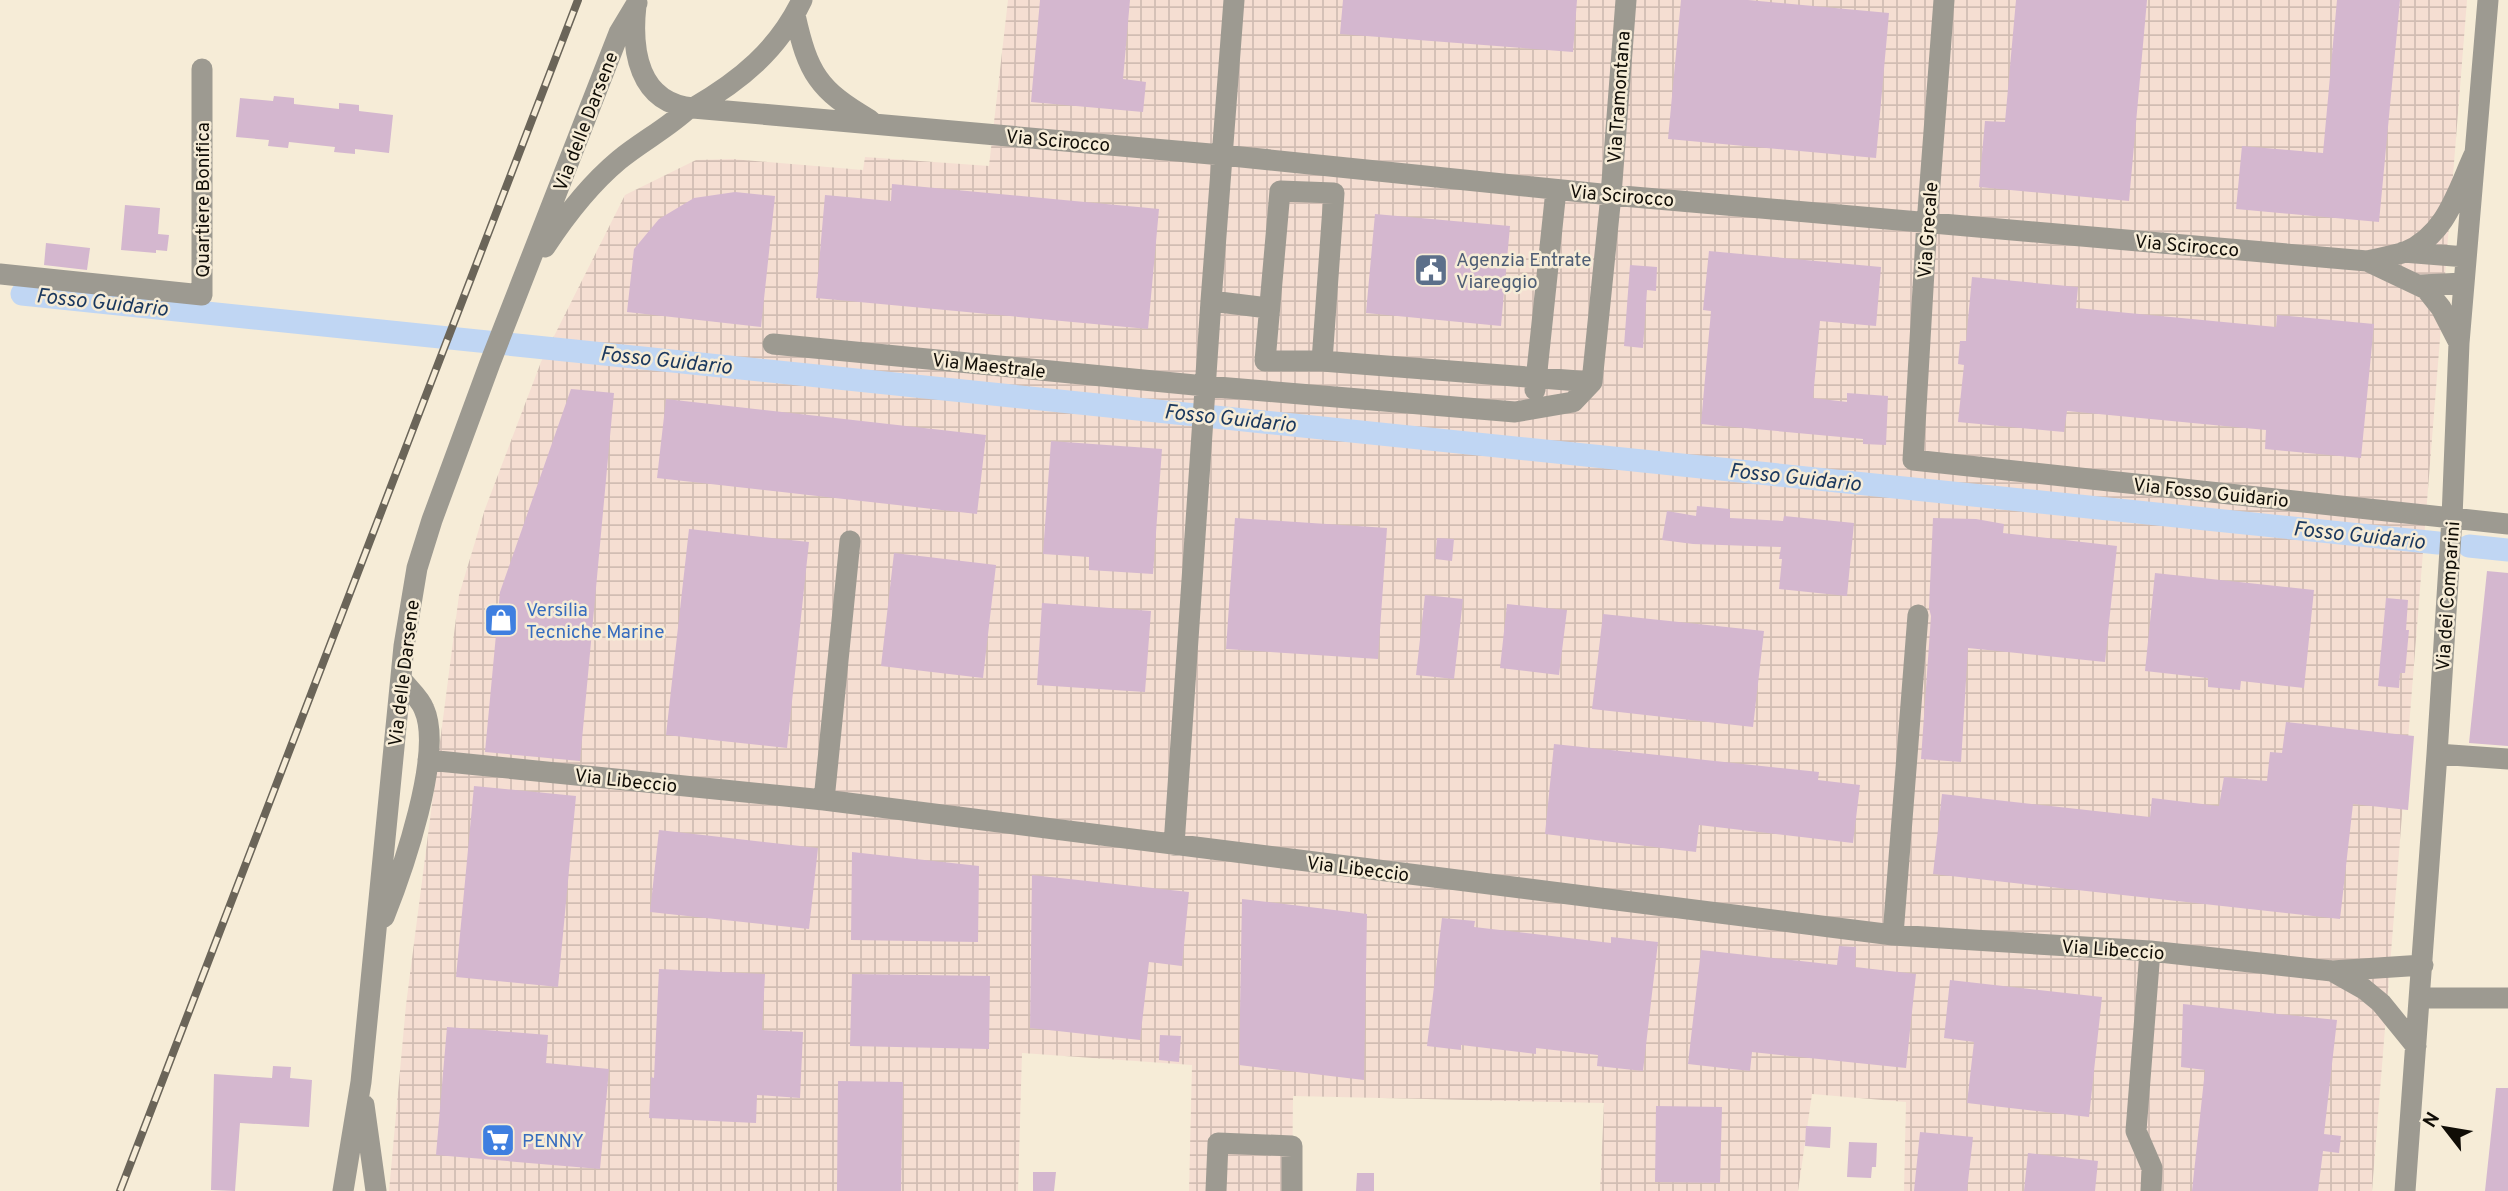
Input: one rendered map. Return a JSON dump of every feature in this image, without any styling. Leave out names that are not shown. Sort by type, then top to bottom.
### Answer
[{"type":"street","points":[[1174,845],[1210,300],[1234,0]]},
{"type":"street","name":"Via Tramontana","points":[[1592,382],[1611,195],[1626,0]]},
{"type":"street","name":"Via Grecale","points":[[1913,460],[1944,0]]},
{"type":"street","name":"Via dei Comparini","points":[[2405,1191],[2437,754],[2452,518],[2459,343],[2488,0]]},
{"type":"street","points":[[637,2],[636,48],[642,74],[662,97],[691,108]]},
{"type":"street","name":"Via delle Darsene","points":[[343,1191],[361,1082],[412,589],[422,550],[490,363],[619,33],[637,2]]},
{"type":"street","name":"Via Scirocco","points":[[799,7],[803,49],[819,82],[835,98],[878,124]]},
{"type":"street","name":"Via delle Darsene","points":[[523,281],[561,223],[595,182],[620,159],[753,68],[786,31],[799,7]]},
{"type":"street","name":"Quartiere Bonifica","points":[[0,274],[202,295],[202,69]]},
{"type":"street","name":"Via Scirocco","points":[[691,108],[1222,155],[1556,190],[2367,261],[2421,285],[2436,301],[2459,343]]},
{"type":"street","name":"Via Scirocco","points":[[2367,261],[2403,252],[2432,235],[2440,226],[2474,155]]},
{"type":"street","points":[[1533,409],[1556,190]]},
{"type":"street","points":[[1322,361],[1334,193],[1280,191],[1265,361],[1322,361],[1592,382]]},
{"type":"street","name":"Via Scirocco","points":[[2403,252],[2466,257]]},
{"type":"street","name":"Via Scirocco","points":[[2421,285],[2464,283]]},
{"type":"street","points":[[1210,300],[1268,308]]},
{"type":"street","name":"Via Maestrale","points":[[773,344],[1204,391],[1515,412],[1573,402],[1592,382]]},
{"type":"street","name":"Via Fosso Guidario","points":[[1913,460],[2508,524]]},
{"type":"street","points":[[824,800],[850,541]]},
{"type":"street","points":[[1893,935],[1918,615]]},
{"type":"street","points":[[374,945],[405,860],[428,760],[429,725],[424,706],[401,679]]},
{"type":"street","points":[[2437,754],[2508,760]]},
{"type":"street","name":"Via Libeccio","points":[[428,760],[824,800],[1893,935],[2150,951],[2332,971],[2423,965]]},
{"type":"street","points":[[2150,951],[2136,1132],[2152,1168],[2151,1191]]},
{"type":"street","name":"Via Libeccio","points":[[2332,971],[2364,989],[2381,1003],[2416,1046]]},
{"type":"street","points":[[2420,998],[2508,998]]},
{"type":"street","name":"Via delle Darsene","points":[[361,1082],[376,1191]]},
{"type":"street","name":"Via delle Darsene","points":[[362,1191],[362,1161],[367,1130]]},
{"type":"street","points":[[1216,1191],[1218,1143],[1292,1146],[1292,1191]]},
{"type":"shaded area","points":[[1008,0],[2467,0],[2372,1191],[1904,1191],[1906,1102],[1812,1094],[1798,1191],[1600,1191],[1604,1103],[1293,1096],[1292,1191],[1189,1191],[1192,1065],[1022,1053],[1018,1191],[389,1191],[406,1005],[459,595],[485,509],[541,362],[625,195],[696,160],[732,159],[863,170],[865,157],[989,166]]},
{"type":"building","points":[[1040,0],[1130,0],[1123,79],[1146,82],[1143,112],[1031,102]]},
{"type":"building","points":[[1343,0],[1577,0],[1573,52],[1340,34]]},
{"type":"building","points":[[1681,0],[1748,0],[1889,13],[1876,158],[1668,139]]},
{"type":"building","points":[[2016,0],[2147,0],[2129,201],[1979,187],[1985,121],[2005,122]]},
{"type":"building","points":[[2337,0],[2400,0],[2379,222],[2236,209],[2242,146],[2323,153]]},
{"type":"building","points":[[274,96],[294,98],[294,104],[339,109],[339,103],[359,105],[359,111],[393,115],[389,153],[355,149],[355,154],[334,152],[335,147],[289,142],[288,148],[268,146],[269,140],[236,137],[240,98],[273,101]]},
{"type":"building","points":[[892,184],[1159,209],[1148,329],[816,298],[825,195],[891,201]]},
{"type":"building","points":[[735,192],[775,196],[761,327],[627,312],[634,249],[659,219],[694,198]]},
{"type":"building","points":[[125,205],[160,208],[158,234],[169,235],[167,251],[156,250],[156,253],[121,250]]},
{"type":"building","points":[[1375,214],[1510,226],[1501,326],[1366,313]]},
{"type":"building","points":[[46,243],[90,248],[87,270],[44,265]]},
{"type":"building","points":[[1709,251],[1881,267],[1876,326],[1820,321],[1813,398],[1847,402],[1847,393],[1888,396],[1886,445],[1863,444],[1863,439],[1701,424],[1711,311],[1703,310]]},
{"type":"building","points":[[1630,265],[1657,267],[1656,291],[1647,290],[1643,348],[1624,346]]},
{"type":"building","points":[[1972,277],[2078,287],[2076,308],[2276,327],[2277,315],[2374,324],[2361,458],[2265,449],[2266,430],[2067,411],[2064,432],[1958,422],[1964,365],[1958,364],[1960,341],[1966,341]]},
{"type":"building","points":[[571,389],[614,393],[580,761],[485,752],[500,592]]},
{"type":"building","points":[[666,399],[986,435],[977,514],[657,478]]},
{"type":"building","points":[[1051,441],[1162,449],[1153,574],[1089,570],[1089,557],[1043,554]]},
{"type":"building","points":[[1697,506],[1730,509],[1730,518],[1783,521],[1784,516],[1854,523],[1847,596],[1779,589],[1781,547],[1693,544],[1662,540],[1667,511],[1696,516]]},
{"type":"building","points":[[1235,518],[1387,528],[1378,659],[1226,649]]},
{"type":"building","points":[[1933,518],[1976,519],[2004,524],[2003,533],[2117,546],[2105,662],[1968,648],[1961,762],[1921,759],[1931,616],[1929,608]]},
{"type":"building","points":[[689,529],[809,542],[787,748],[666,735]]},
{"type":"building","points":[[1437,538],[1454,539],[1452,561],[1435,559]]},
{"type":"building","points":[[894,553],[996,565],[983,678],[881,666]]},
{"type":"building","points":[[2487,571],[2508,573],[2508,746],[2469,743]]},
{"type":"building","points":[[2155,573],[2314,590],[2304,688],[2241,681],[2240,690],[2208,687],[2208,678],[2145,671]]},
{"type":"building","points":[[1425,595],[1463,599],[1454,679],[1416,675]]},
{"type":"building","points":[[2386,598],[2408,600],[2406,630],[2409,630],[2405,673],[2400,673],[2399,688],[2378,686]]},
{"type":"building","points":[[1042,603],[1151,611],[1145,692],[1037,685]]},
{"type":"building","points":[[1507,604],[1567,610],[1559,675],[1500,668]]},
{"type":"building","points":[[1603,614],[1764,631],[1753,727],[1592,709]]},
{"type":"building","points":[[2286,722],[2414,736],[2408,810],[2353,804],[2340,919],[1933,874],[1942,794],[2150,817],[2152,798],[2219,806],[2224,777],[2267,781],[2270,752],[2282,753]]},
{"type":"building","points":[[1554,744],[1819,772],[1818,780],[1860,785],[1853,843],[1699,825],[1696,852],[1545,834]]},
{"type":"building","points":[[474,786],[576,796],[558,987],[456,977]]},
{"type":"building","points":[[659,830],[818,848],[809,929],[650,912]]},
{"type":"building","points":[[852,852],[979,866],[978,942],[851,940]]},
{"type":"building","points":[[1032,875],[1189,892],[1182,966],[1149,962],[1140,1040],[1030,1028]]},
{"type":"building","points":[[1242,899],[1367,914],[1364,1080],[1239,1065]]},
{"type":"building","points":[[1442,918],[1475,921],[1474,927],[1611,943],[1611,937],[1658,942],[1643,1071],[1597,1066],[1598,1055],[1536,1048],[1536,1054],[1461,1045],[1461,1050],[1427,1046]]},
{"type":"building","points":[[1839,946],[1856,947],[1855,967],[1916,974],[1906,1068],[1752,1052],[1750,1071],[1688,1064],[1701,950],[1837,965]]},
{"type":"building","points":[[659,969],[765,974],[762,1030],[803,1032],[800,1098],[757,1095],[756,1123],[649,1118],[651,1077],[654,1078]]},
{"type":"building","points":[[852,974],[990,976],[989,1049],[850,1046]]},
{"type":"building","points":[[1950,980],[2102,997],[2089,1117],[1967,1103],[1974,1042],[1944,1038]]},
{"type":"building","points":[[2183,1004],[2337,1020],[2324,1134],[2341,1136],[2339,1153],[2323,1151],[2318,1191],[2192,1191],[2205,1070],[2181,1067]]},
{"type":"building","points":[[447,1027],[548,1035],[546,1063],[609,1069],[600,1169],[436,1155]]},
{"type":"building","points":[[1160,1035],[1181,1036],[1179,1062],[1159,1060]]},
{"type":"building","points":[[273,1066],[291,1067],[290,1078],[312,1080],[309,1127],[240,1123],[235,1191],[211,1190],[214,1074],[272,1078]]},
{"type":"building","points":[[838,1081],[903,1082],[901,1191],[837,1191]]},
{"type":"building","points":[[2496,1088],[2508,1088],[2508,1191],[2485,1191]]},
{"type":"building","points":[[1656,1106],[1722,1107],[1720,1183],[1655,1182]]},
{"type":"building","points":[[1806,1126],[1831,1127],[1830,1148],[1805,1146]]},
{"type":"building","points":[[1920,1132],[1973,1137],[1967,1191],[1914,1191]]},
{"type":"building","points":[[1849,1142],[1877,1143],[1876,1167],[1872,1167],[1871,1178],[1847,1177]]},
{"type":"building","points":[[2028,1153],[2098,1161],[2095,1191],[2024,1191]]},
{"type":"building","points":[[1033,1172],[1056,1172],[1054,1191],[1033,1191]]},
{"type":"building","points":[[1357,1173],[1374,1173],[1374,1191],[1356,1191]]},
{"type":"waterway","name":"Fosso Guidario","points":[[22,294],[2438,543]]},
{"type":"waterway","name":"Fosso Guidario","points":[[2469,546],[2508,550]]},
{"type":"railway","points":[[120,1191],[578,0]]},
{"type":"place","name":"Agenzia Entrate Viareggio","points":[[1431,270]]},
{"type":"place","name":"Versilia Tecniche Marine","points":[[501,620]]},
{"type":"place","name":"PENNY","points":[[498,1140]]}]
